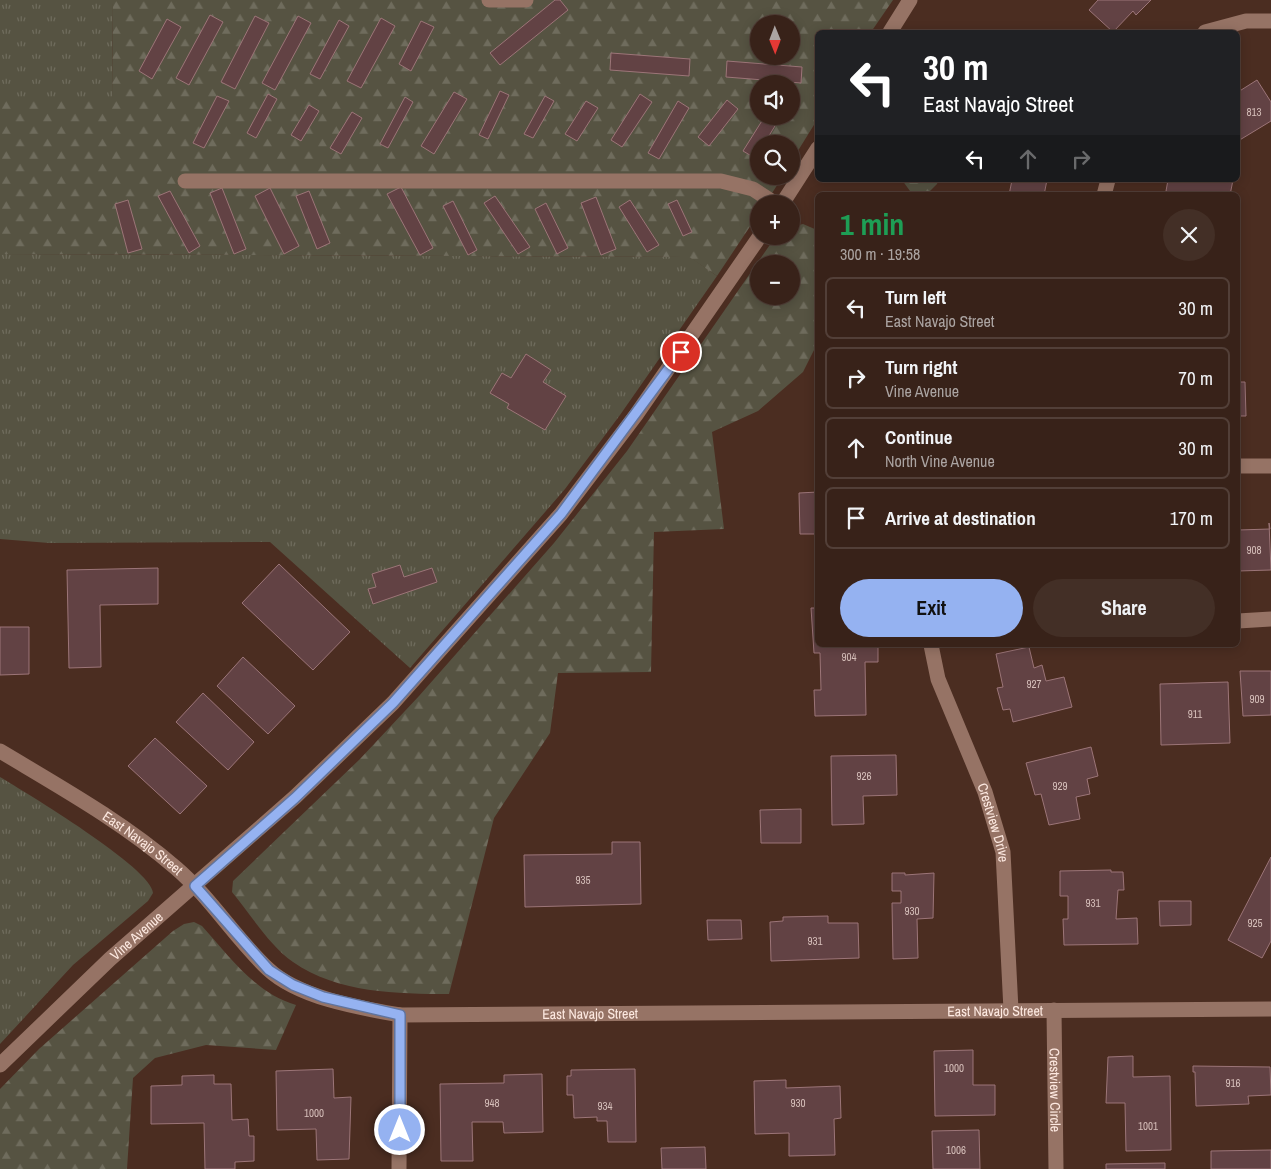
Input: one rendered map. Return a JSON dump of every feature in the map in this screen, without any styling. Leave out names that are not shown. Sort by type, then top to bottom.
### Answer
[{"type":"street","points":[[488,0],[526,0]]},
{"type":"street","points":[[891,30],[910,0]]},
{"type":"street","points":[[1212,30],[1246,21],[1271,21]]},
{"type":"street","points":[[788,195],[815,153]]},
{"type":"street","points":[[185,180],[721,181],[753,189],[762,195]]},
{"type":"street","name":"Vine Avenue","points":[[0,1065],[110,959],[278,812],[393,703],[561,514],[636,415],[754,245]]},
{"type":"street","points":[[1240,466],[1271,466]]},
{"type":"street","points":[[1240,620],[1271,619]]},
{"type":"street","name":"Crestview Drive","points":[[931,647],[938,679],[985,792],[1003,852],[1011,1010]]},
{"type":"street","name":"East Navajo Street","points":[[0,751],[120,826],[176,868],[195,886],[269,970],[293,985],[323,997],[400,1015],[1271,1009]]},
{"type":"street","name":"Crestview Circle","points":[[1054,1010],[1056,1169]]},
{"type":"street","points":[[399,1169],[400,1015]]},
{"type":"green space","points":[[0,0],[113,0],[112,99],[0,99]]},
{"type":"green space","points":[[113,0],[893,0],[872,30],[815,30],[815,123],[800,147],[800,135],[750,135],[750,185],[777,185],[771,195],[750,195],[750,226],[717,276],[689,257],[0,254],[0,99],[112,99]]},
{"type":"green space","points":[[903,182],[938,182],[929,192],[910,191]]},
{"type":"green space","points":[[803,224],[815,229],[815,348],[803,372],[758,411],[712,432],[724,529],[654,532],[651,672],[558,673],[550,733],[494,818],[449,994],[389,992],[348,986],[310,972],[293,962],[268,938],[232,892],[233,881],[360,759],[419,696],[554,543],[627,451],[750,274],[750,305],[800,305],[800,255],[763,255],[770,245],[800,245],[800,225]]},
{"type":"green space","points":[[0,254],[690,257],[717,276],[620,415],[565,489],[410,668],[270,542],[49,543],[0,539]]},
{"type":"green space","points":[[0,777],[59,814],[111,850],[133,867],[147,882],[153,893],[148,901],[73,965],[0,1044]]},
{"type":"green space","points":[[194,922],[202,926],[255,983],[281,999],[296,1005],[276,1050],[206,1045],[155,1058],[133,1078],[127,1169],[0,1169],[0,1089],[39,1049],[173,931],[184,924]]},
{"type":"building","points":[[555,0],[560,0],[568,10],[500,65],[490,53]]},
{"type":"building","points":[[1098,0],[1151,0],[1136,15],[1133,11],[1115,30],[1111,30],[1089,10]]},
{"type":"building","points":[[210,15],[223,22],[189,85],[176,78]]},
{"type":"building","points":[[255,16],[269,23],[235,89],[221,82]]},
{"type":"building","points":[[298,16],[311,23],[275,90],[262,83]]},
{"type":"building","points":[[381,18],[395,26],[361,88],[347,81]]},
{"type":"building","points":[[167,19],[181,27],[152,79],[139,71]]},
{"type":"building","points":[[339,20],[349,26],[320,79],[310,74]]},
{"type":"building","points":[[421,21],[434,27],[411,71],[399,64]]},
{"type":"building","points":[[611,53],[690,59],[689,76],[610,70]]},
{"type":"building","points":[[727,61],[750,63],[750,65],[802,67],[801,83],[800,75],[750,75],[750,79],[726,77]]},
{"type":"building","points":[[1257,80],[1271,102],[1271,121],[1240,140],[1240,91]]},
{"type":"building","points":[[500,91],[509,95],[488,139],[479,135]]},
{"type":"building","points":[[454,92],[467,99],[434,154],[421,146]]},
{"type":"building","points":[[268,94],[277,99],[256,138],[247,133]]},
{"type":"building","points":[[640,94],[652,102],[622,147],[611,140]]},
{"type":"building","points":[[217,96],[229,101],[204,148],[193,143]]},
{"type":"building","points":[[545,96],[554,101],[533,138],[524,134]]},
{"type":"building","points":[[405,97],[413,102],[388,148],[380,144]]},
{"type":"building","points":[[727,100],[738,109],[709,146],[698,137]]},
{"type":"building","points":[[586,101],[598,108],[577,141],[565,134]]},
{"type":"building","points":[[678,101],[689,108],[659,159],[648,153]]},
{"type":"building","points":[[309,105],[319,111],[301,141],[291,135]]},
{"type":"building","points":[[352,112],[362,118],[341,154],[330,148]]},
{"type":"building","points":[[759,125],[776,125],[769,135],[753,135]]},
{"type":"building","points":[[750,140],[750,155],[743,151]]},
{"type":"building","points":[[1012,182],[1047,182],[1045,192],[1010,192]]},
{"type":"building","points":[[1168,182],[1233,182],[1231,192],[1166,191]]},
{"type":"building","points":[[401,187],[433,248],[420,255],[387,194]]},
{"type":"building","points":[[222,188],[246,249],[234,254],[210,193]]},
{"type":"building","points":[[270,188],[299,246],[284,254],[255,196]]},
{"type":"building","points":[[170,191],[200,246],[189,253],[158,196]]},
{"type":"building","points":[[309,191],[330,243],[317,249],[296,196]]},
{"type":"building","points":[[495,196],[530,247],[518,254],[484,203]]},
{"type":"building","points":[[596,197],[616,249],[601,255],[581,203]]},
{"type":"building","points":[[128,200],[142,249],[128,253],[115,204]]},
{"type":"building","points":[[630,200],[659,245],[647,252],[619,207]]},
{"type":"building","points":[[677,200],[692,232],[683,236],[668,204]]},
{"type":"building","points":[[453,201],[477,250],[468,255],[443,206]]},
{"type":"building","points":[[546,203],[568,248],[557,254],[535,209]]},
{"type":"building","points":[[526,354],[551,370],[543,382],[566,396],[545,430],[507,408],[509,404],[490,393],[502,373],[511,378]]},
{"type":"building","points":[[1240,382],[1245,382],[1246,416],[1240,416]]},
{"type":"building","points":[[815,492],[815,534],[800,534],[799,493]]},
{"type":"building","points":[[1269,529],[1271,570],[1240,571],[1240,530]]},
{"type":"building","points":[[279,564],[350,632],[313,670],[242,603]]},
{"type":"building","points":[[400,565],[404,577],[432,568],[437,582],[373,604],[368,589],[376,587],[372,574]]},
{"type":"building","points":[[158,568],[158,604],[100,605],[101,667],[69,668],[67,570]]},
{"type":"building","points":[[811,608],[815,608],[815,647],[878,647],[878,662],[865,662],[866,715],[815,716],[814,690],[821,690],[820,653],[814,653]]},
{"type":"building","points":[[0,627],[29,627],[29,674],[0,675]]},
{"type":"building","points":[[1029,647],[1034,668],[1042,665],[1046,681],[1064,677],[1072,707],[1013,722],[1010,709],[1003,710],[997,688],[1003,687],[996,654]]},
{"type":"building","points":[[243,657],[295,706],[268,734],[217,686]]},
{"type":"building","points":[[1240,671],[1271,671],[1271,715],[1243,716]]},
{"type":"building","points":[[1228,682],[1230,743],[1161,745],[1160,684]]},
{"type":"building","points":[[203,693],[254,742],[228,770],[176,722]]},
{"type":"building","points":[[155,738],[207,786],[180,814],[128,766]]},
{"type":"building","points":[[1091,747],[1098,776],[1087,779],[1090,794],[1076,797],[1080,819],[1049,825],[1041,794],[1035,795],[1026,763]]},
{"type":"building","points":[[896,755],[897,795],[863,796],[864,824],[832,825],[831,756]]},
{"type":"building","points":[[801,809],[801,843],[761,843],[760,810]]},
{"type":"building","points":[[612,842],[640,842],[641,904],[525,907],[524,855],[612,854]]},
{"type":"building","points":[[1271,857],[1271,941],[1262,958],[1228,940]]},
{"type":"building","points":[[1111,870],[1111,872],[1123,872],[1124,890],[1118,890],[1116,919],[1137,918],[1138,944],[1064,945],[1063,919],[1068,919],[1068,896],[1060,896],[1060,871]]},
{"type":"building","points":[[892,873],[905,873],[905,875],[934,873],[933,918],[917,919],[918,958],[893,959],[892,903],[901,903],[901,891],[892,891]]},
{"type":"building","points":[[1159,901],[1191,901],[1191,925],[1160,926]]},
{"type":"building","points":[[828,916],[828,923],[858,923],[859,958],[771,961],[770,922],[783,921],[783,917]]},
{"type":"building","points":[[707,920],[741,920],[742,939],[708,940]]},
{"type":"building","points":[[973,1050],[973,1085],[995,1085],[995,1115],[935,1116],[934,1051]]},
{"type":"building","points":[[1133,1056],[1133,1077],[1170,1076],[1171,1150],[1126,1151],[1125,1103],[1106,1103],[1108,1057]]},
{"type":"building","points":[[1193,1066],[1270,1067],[1271,1095],[1248,1096],[1249,1104],[1196,1106],[1195,1072],[1193,1072]]},
{"type":"building","points":[[333,1069],[334,1098],[351,1097],[349,1159],[317,1160],[316,1129],[277,1130],[276,1071]]},
{"type":"building","points":[[635,1069],[636,1142],[608,1142],[607,1121],[597,1121],[597,1117],[574,1118],[573,1095],[567,1095],[567,1076],[571,1076],[571,1070]]},
{"type":"building","points":[[542,1074],[543,1132],[504,1133],[503,1122],[472,1122],[473,1161],[441,1161],[440,1084],[504,1083],[504,1075]]},
{"type":"building","points":[[214,1075],[214,1084],[231,1084],[232,1120],[248,1119],[249,1136],[254,1136],[254,1161],[235,1162],[235,1169],[205,1169],[204,1123],[151,1124],[151,1086],[182,1085],[182,1076]]},
{"type":"building","points":[[786,1080],[786,1088],[840,1086],[841,1118],[834,1119],[835,1155],[789,1156],[789,1133],[755,1134],[754,1081]]},
{"type":"building","points":[[979,1130],[980,1169],[933,1169],[932,1131]]},
{"type":"building","points":[[705,1147],[706,1169],[662,1169],[661,1148]]},
{"type":"building","points":[[1271,1150],[1271,1169],[1211,1169],[1211,1151]]},
{"type":"building","points":[[1165,1163],[1165,1169],[1106,1169],[1106,1164]]},
{"type":"route","points":[[400,1130],[400,1015],[323,997],[293,985],[269,970],[195,886],[295,798],[393,703],[561,514],[681,352]]}]
